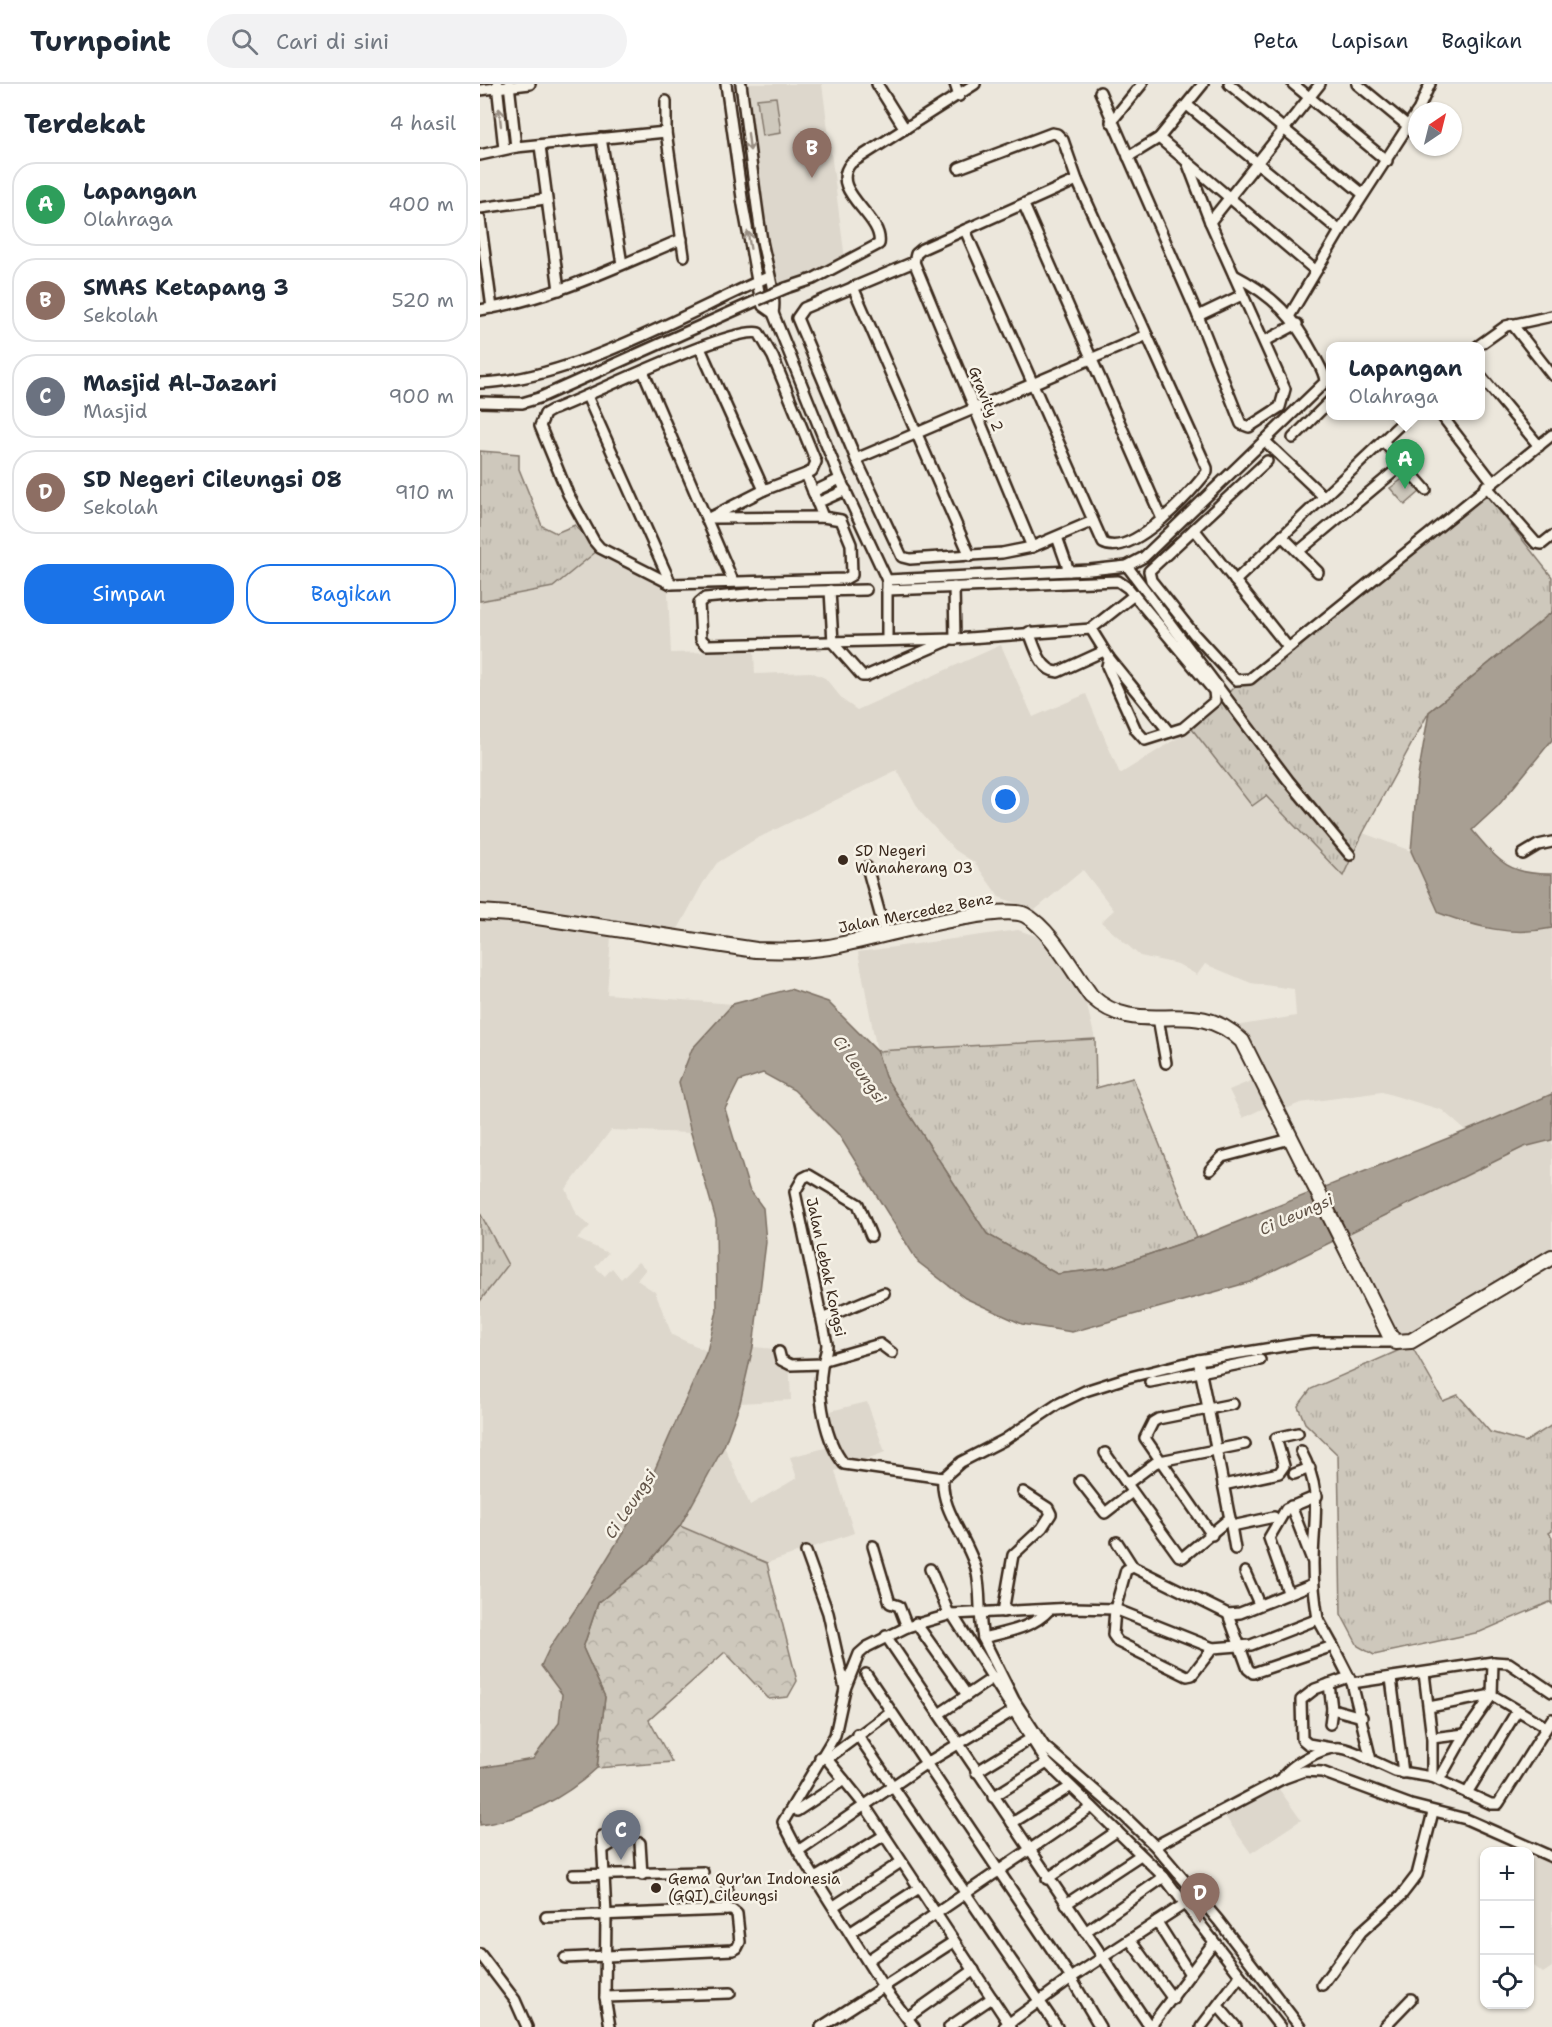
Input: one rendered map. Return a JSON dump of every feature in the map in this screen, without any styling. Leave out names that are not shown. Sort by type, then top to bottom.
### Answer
[{"type":"main road","name":"Jalan Mercedez Benz","points":[[480,912],[524,915],[756,950],[808,950],[886,936],[967,917],[1011,912],[1022,914],[1041,927],[1091,996],[1101,1005],[1128,1016],[1210,1019],[1231,1030],[1251,1055],[1303,1166],[1390,1336],[1396,1342]]},
{"type":"main road","points":[[1396,1342],[1411,1341],[1552,1257]]},
{"type":"street","points":[[480,90],[497,86],[530,84]]},
{"type":"street","points":[[726,84],[756,282],[763,306],[773,313],[840,479],[887,580],[887,640]]},
{"type":"street","points":[[741,84],[768,277],[776,300],[773,313]]},
{"type":"street","points":[[877,84],[905,129]]},
{"type":"street","points":[[955,84],[959,96]]},
{"type":"street","points":[[480,402],[522,403],[539,398],[758,300],[813,279],[879,244],[874,224],[847,185],[846,171],[851,163],[975,84]]},
{"type":"street","points":[[1111,122],[1142,84]]},
{"type":"street","points":[[1128,157],[1159,138],[1203,84]]},
{"type":"street","points":[[1229,84],[1364,194]]},
{"type":"street","points":[[1293,84],[1387,161]]},
{"type":"street","points":[[1210,222],[1320,84]]},
{"type":"street","points":[[1290,315],[1340,231],[1408,126],[1357,84]]},
{"type":"street","points":[[509,85],[516,147]]},
{"type":"street","points":[[1421,102],[1428,85]]},
{"type":"street","points":[[497,86],[504,149]]},
{"type":"street","points":[[1100,92],[1111,122],[1198,316],[1241,424],[1250,427],[1276,411],[1286,394],[1265,341],[1242,296],[1210,222],[1187,162]]},
{"type":"street","points":[[666,101],[666,132],[684,256]]},
{"type":"street","points":[[1187,105],[1340,231]]},
{"type":"street","points":[[480,155],[516,147],[666,132]]},
{"type":"street","points":[[959,168],[1052,133],[1057,134],[1063,140],[1077,180],[1208,470],[1185,499],[1134,539],[1107,545],[1103,543],[965,230]]},
{"type":"street","points":[[601,138],[622,264]]},
{"type":"street","points":[[1159,138],[1316,271]]},
{"type":"street","points":[[540,146],[545,199],[559,290]]},
{"type":"street","points":[[1077,180],[1024,206],[918,251],[914,262],[804,308],[796,318],[856,459],[902,556],[910,559],[970,555],[1032,547],[1093,521]]},
{"type":"street","points":[[480,208],[545,199]]},
{"type":"street","points":[[1024,206],[1162,519]]},
{"type":"street","points":[[480,219],[492,308]]},
{"type":"street","points":[[480,310],[513,306],[559,290],[682,239]]},
{"type":"street","name":"Gravity 2","points":[[914,262],[1032,547]]},
{"type":"street","points":[[887,580],[1127,566],[1144,557],[1266,442],[1325,382],[1324,375],[1290,315],[1234,275]]},
{"type":"street","points":[[480,383],[508,381],[575,362],[646,333],[768,277]]},
{"type":"street","points":[[853,287],[970,555]]},
{"type":"street","points":[[1198,316],[1242,296]]},
{"type":"street","points":[[1483,342],[1500,329],[1512,324],[1552,316]]},
{"type":"street","points":[[1265,341],[1297,324]]},
{"type":"street","points":[[1512,324],[1552,375]]},
{"type":"street","points":[[750,331],[764,338],[815,456],[815,465],[806,474],[764,490],[710,519],[823,517],[843,523],[851,544],[852,575],[849,577],[671,584],[600,548],[568,494],[540,426],[545,414],[700,348],[750,331]]},
{"type":"street","points":[[856,459],[1148,335]]},
{"type":"street","points":[[700,348],[764,490]]},
{"type":"street","points":[[643,371],[710,519],[733,581]]},
{"type":"street","points":[[1485,381],[1539,446]]},
{"type":"street","points":[[587,396],[671,584]]},
{"type":"street","points":[[1293,438],[1326,404]]},
{"type":"street","points":[[1235,581],[1405,420]]},
{"type":"street","points":[[1445,420],[1490,484],[1536,543],[1542,544],[1552,536]]},
{"type":"street","points":[[1267,461],[1149,571],[1151,580],[1194,634],[1236,680],[1250,679],[1287,646],[1490,484],[1551,439]]},
{"type":"street","points":[[1383,441],[1426,490]]},
{"type":"street","points":[[1266,442],[1323,496]]},
{"type":"street","points":[[1299,551],[1402,465]]},
{"type":"street","points":[[806,474],[823,517]]},
{"type":"street","points":[[813,492],[840,479]]},
{"type":"street","points":[[818,503],[846,490]]},
{"type":"street","points":[[1194,529],[1287,646]]},
{"type":"street","points":[[1282,536],[1318,572]]},
{"type":"street","points":[[1057,537],[1069,571]]},
{"type":"street","points":[[1127,566],[1288,780],[1350,855]]},
{"type":"street","points":[[887,590],[1118,581],[1134,596],[1216,695],[1215,701],[1183,728],[1145,740],[1139,735],[1107,666],[1107,655]]},
{"type":"street","points":[[953,639],[954,587]]},
{"type":"street","points":[[830,590],[833,643],[864,677],[953,639]]},
{"type":"street","points":[[866,590],[705,598],[699,603],[701,639],[707,645],[833,643],[953,639],[1091,629],[1134,596]]},
{"type":"street","points":[[1091,629],[1107,655],[1169,732]]},
{"type":"street","points":[[1029,632],[1049,671],[1058,672],[1107,655]]},
{"type":"street","points":[[1523,854],[1538,845],[1552,842]]},
{"type":"street","points":[[867,867],[886,936]]},
{"type":"street","points":[[1158,1018],[1166,1063]]},
{"type":"street","points":[[1210,1170],[1222,1157],[1290,1138]]},
{"type":"street","name":"Jalan Lebak Kongsi","points":[[871,1236],[858,1204],[809,1175],[803,1178],[795,1192],[827,1344],[820,1405],[841,1461],[861,1468],[943,1478]]},
{"type":"street","points":[[822,1319],[884,1293]]},
{"type":"street","points":[[1300,2027],[1218,1920],[1155,1846],[1044,1746],[1014,1700],[983,1638],[978,1612],[977,1571],[942,1491],[943,1478],[961,1462],[1004,1440],[1058,1404],[1085,1391],[1198,1360],[1312,1342],[1396,1342]]},
{"type":"street","points":[[779,1352],[781,1360],[788,1365],[824,1362],[880,1344],[891,1353]]},
{"type":"street","points":[[1198,1360],[1235,1549]]},
{"type":"street","points":[[1150,1382],[1260,1360]]},
{"type":"street","points":[[1212,1535],[1145,1438],[1152,1422],[1233,1404]]},
{"type":"street","points":[[1223,1485],[1279,1473],[1284,1466],[1276,1438],[1298,1433]]},
{"type":"street","points":[[1080,1481],[1105,1513],[1160,1461],[1245,1444]]},
{"type":"street","points":[[1301,1451],[1310,1468],[1317,1496],[1313,1584],[1318,1619],[1351,1680],[1371,1760]]},
{"type":"street","points":[[1106,1453],[1179,1556],[1187,1556],[1231,1522],[1274,1517]]},
{"type":"street","points":[[1294,1474],[1310,1468]]},
{"type":"street","points":[[1003,1612],[1013,1555],[1042,1528],[1051,1514],[1048,1508],[1023,1492]]},
{"type":"street","points":[[1288,1592],[1269,1542],[1278,1518],[1291,1506],[1317,1496]]},
{"type":"street","points":[[1291,1506],[1313,1562]]},
{"type":"street","points":[[1118,1542],[1133,1567],[1228,1614],[1240,1613],[1313,1584]]},
{"type":"street","points":[[873,1546],[890,1603],[899,1606],[911,1625],[967,1695]]},
{"type":"street","points":[[806,1552],[828,1613],[845,1689]]},
{"type":"street","points":[[1133,1567],[1126,1570],[1115,1609],[1113,1635],[1118,1642],[1182,1674],[1192,1675],[1212,1648]]},
{"type":"street","points":[[930,1569],[950,1614],[994,1677],[1030,1739],[1047,1763],[1117,1830],[1139,1856],[1164,1877],[1280,2027]]},
{"type":"street","points":[[1245,1572],[1259,1604]]},
{"type":"street","points":[[914,2027],[884,1988],[851,1932],[798,1851],[783,1821],[824,1758],[837,1728],[845,1689],[859,1654],[886,1636],[911,1625],[950,1614],[1115,1609],[1212,1648],[1251,1645],[1318,1619]]},
{"type":"street","points":[[983,1638],[1028,1625],[1039,1620],[1049,1610]]},
{"type":"street","points":[[1228,1614],[1248,1670],[1256,1673],[1333,1646]]},
{"type":"street","points":[[886,1636],[1047,1879],[1150,2027],[1214,1942]]},
{"type":"street","points":[[1436,1779],[1492,1695],[1493,1662]]},
{"type":"street","points":[[1552,1692],[1509,1663],[1493,1662],[1391,1678],[1351,1680],[1329,1684],[1303,1696],[1301,1737],[1306,1743],[1341,1748],[1403,1773],[1436,1779],[1491,1804],[1498,1804],[1552,1719]]},
{"type":"street","points":[[1424,1673],[1436,1779]]},
{"type":"street","points":[[866,1674],[1071,1978],[1100,2027]]},
{"type":"street","points":[[939,1714],[994,1677]]},
{"type":"street","points":[[1391,1678],[1403,1773]]},
{"type":"street","points":[[1329,1684],[1332,1709],[1330,1724]]},
{"type":"street","points":[[1429,1707],[1492,1695],[1546,1727]]},
{"type":"street","points":[[1332,1709],[1362,1717]]},
{"type":"street","points":[[798,1851],[925,1764],[1013,1711]]},
{"type":"street","points":[[1467,1793],[1517,1711]]},
{"type":"street","points":[[824,1758],[890,1712]]},
{"type":"street","points":[[857,1734],[1057,2027]]},
{"type":"street","points":[[1432,1738],[1465,1734]]},
{"type":"street","points":[[976,1772],[1030,1739]]},
{"type":"street","points":[[1282,1779],[1291,1769],[1330,1748]]},
{"type":"street","points":[[824,1758],[865,1806],[953,1942],[974,1970],[1008,2026],[1039,2000],[1071,1978],[1186,1904]]},
{"type":"street","points":[[993,1797],[1047,1763]]},
{"type":"street","points":[[1155,1846],[1282,1779],[1304,1772],[1322,1772],[1433,1812],[1466,1819],[1552,1857]]},
{"type":"street","points":[[797,1811],[844,1780]]},
{"type":"street","points":[[1012,1823],[1070,1787]]},
{"type":"street","points":[[868,1960],[1092,1807]]},
{"type":"street","points":[[1322,1985],[1362,1932],[1400,1897],[1417,1875],[1433,1812]]},
{"type":"street","points":[[1047,1879],[1117,1830]]},
{"type":"street","points":[[602,1836],[606,1914],[604,1997],[610,2027]]},
{"type":"street","points":[[815,1878],[883,1836]]},
{"type":"street","points":[[603,1849],[622,1838]]},
{"type":"street","points":[[640,1843],[642,1875]]},
{"type":"street","points":[[1066,1904],[1139,1856]]},
{"type":"street","points":[[834,1906],[901,1862]]},
{"type":"street","points":[[573,1875],[603,1877],[703,1872]]},
{"type":"street","points":[[1085,1932],[1164,1877]]},
{"type":"street","points":[[726,1910],[727,1884]]},
{"type":"street","points":[[851,1932],[919,1888]]},
{"type":"street","points":[[546,1917],[726,1910],[732,1910],[737,1914],[740,1942],[736,1949],[565,1958]]},
{"type":"street","points":[[1157,1922],[1190,1974]]},
{"type":"street","points":[[1130,1940],[1173,1999]]},
{"type":"street","points":[[821,2027],[953,1942]]},
{"type":"street","points":[[480,1954],[515,2000],[527,2027]]},
{"type":"street","points":[[908,2017],[974,1970]]},
{"type":"street","points":[[1201,2027],[1240,1976]]},
{"type":"street","points":[[604,1997],[730,1993]]},
{"type":"street","points":[[949,2027],[992,1998]]},
{"type":"street","points":[[1384,2027],[1411,1998]]},
{"type":"street","points":[[1218,2006],[1236,2027]]},
{"type":"shaded area","points":[[746,84],[822,84],[845,259],[775,287]]},
{"type":"shaded area","points":[[597,551],[673,587],[668,593],[671,653],[754,651],[755,674],[811,672],[825,678],[844,701],[857,710],[1001,645],[1033,717],[1086,694],[1120,774],[1192,729],[1252,805],[1266,796],[1343,875],[1363,833],[1411,851],[1439,914],[1533,932],[1552,928],[1552,1094],[1466,1131],[1442,1110],[1382,1092],[1300,1103],[1275,1114],[1270,1105],[1243,1118],[1229,1090],[1258,1078],[1242,1044],[1223,1028],[1296,1016],[1294,989],[1251,983],[1205,964],[1197,975],[1178,964],[1140,956],[1101,922],[1114,910],[1083,870],[1035,910],[999,897],[975,863],[955,850],[921,813],[897,770],[754,840],[717,863],[703,883],[671,942],[611,936],[607,994],[733,1004],[692,1049],[679,1082],[691,1133],[611,1130],[566,1189],[577,1215],[590,1226],[577,1239],[608,1253],[595,1267],[605,1276],[612,1268],[621,1279],[638,1262],[646,1269],[637,1280],[655,1292],[672,1335],[707,1351],[637,1510],[579,1604],[551,1644],[541,1666],[562,1694],[559,1723],[533,1759],[480,1768],[480,1301],[508,1265],[480,1213],[480,601],[553,587]]},
{"type":"shaded area","points":[[1018,930],[1045,939],[1085,997],[1095,1039],[877,1051],[858,952]]},
{"type":"shaded area","points":[[1552,1140],[1552,1264],[1411,1345],[1387,1329],[1340,1236],[1524,1147]]},
{"type":"shaded area","points":[[753,1347],[776,1349],[778,1359],[789,1359],[791,1400],[740,1403]]},
{"type":"shaded area","points":[[867,1402],[885,1452],[835,1471],[854,1533],[767,1563],[680,1526],[724,1446],[750,1505],[797,1478],[790,1457],[829,1447],[818,1414]]},
{"type":"shaded area","points":[[1274,1782],[1301,1820],[1251,1853],[1224,1815]]},
{"type":"shaded area","points":[[1534,1857],[1552,1861],[1552,1967],[1543,1973],[1534,1966]]},
{"type":"green space","points":[[776,97],[781,133],[762,136],[757,99]]},
{"type":"green space","points":[[480,451],[519,454],[519,469],[542,526],[556,533],[575,525],[597,551],[553,587],[480,601]]},
{"type":"green space","points":[[1408,475],[1421,491],[1405,505],[1390,488]]},
{"type":"green space","points":[[1484,491],[1552,577],[1552,612],[1429,712],[1363,833],[1343,876],[1266,796],[1252,806],[1192,729],[1233,688]]},
{"type":"green space","points":[[1095,1039],[1096,1088],[1133,1078],[1197,1238],[1109,1268],[1057,1274],[987,1234],[885,1077],[877,1051]]},
{"type":"green space","points":[[480,1213],[508,1265],[480,1301]]},
{"type":"green space","points":[[1411,1345],[1443,1401],[1458,1395],[1490,1432],[1525,1442],[1552,1425],[1552,1531],[1549,1533],[1552,1537],[1552,1604],[1550,1602],[1480,1632],[1374,1655],[1358,1646],[1341,1614],[1338,1455],[1305,1423],[1298,1406],[1311,1389]]},
{"type":"green space","points":[[680,1526],[767,1563],[797,1681],[788,1697],[769,1699],[725,1652],[649,1720],[672,1762],[597,1768],[605,1697],[583,1648],[598,1603],[648,1563]]},
{"type":"water","points":[[1552,612],[1552,740],[1498,806],[1472,830],[1490,851],[1515,869],[1537,874],[1552,874],[1552,928],[1537,931],[1508,931],[1467,923],[1439,913],[1411,851],[1417,782],[1429,712]]},
{"type":"water","name":"Ci Leungsi","points":[[790,989],[828,1002],[877,1051],[885,1077],[987,1234],[1057,1274],[1109,1268],[1197,1238],[1466,1131],[1552,1094],[1552,1140],[1524,1147],[1250,1282],[1072,1332],[1022,1324],[965,1298],[918,1262],[839,1135],[794,1090],[763,1073],[739,1081],[725,1109],[749,1189],[763,1208],[766,1242],[753,1347],[740,1403],[724,1446],[680,1526],[648,1563],[598,1603],[583,1648],[605,1697],[597,1768],[571,1789],[543,1806],[512,1818],[480,1825],[480,1768],[533,1759],[559,1723],[562,1694],[541,1666],[550,1647],[637,1510],[707,1351],[717,1311],[716,1220],[679,1082],[692,1049],[733,1004]]},
{"type":"place","name":"SMAS Ketapang 3","points":[[812,178]]},
{"type":"place","name":"Lapangan","points":[[1405,489]]},
{"type":"place","name":"SD Negeri Wanaherang 03","points":[[843,860]]},
{"type":"place","name":"Masjid Al-Jazari","points":[[621,1860]]},
{"type":"place","name":"Gema Qur'an Indonesia (GQI) Cileungsi","points":[[656,1888]]},
{"type":"place","name":"SD Negeri Cileungsi 08","points":[[1200,1923]]}]
